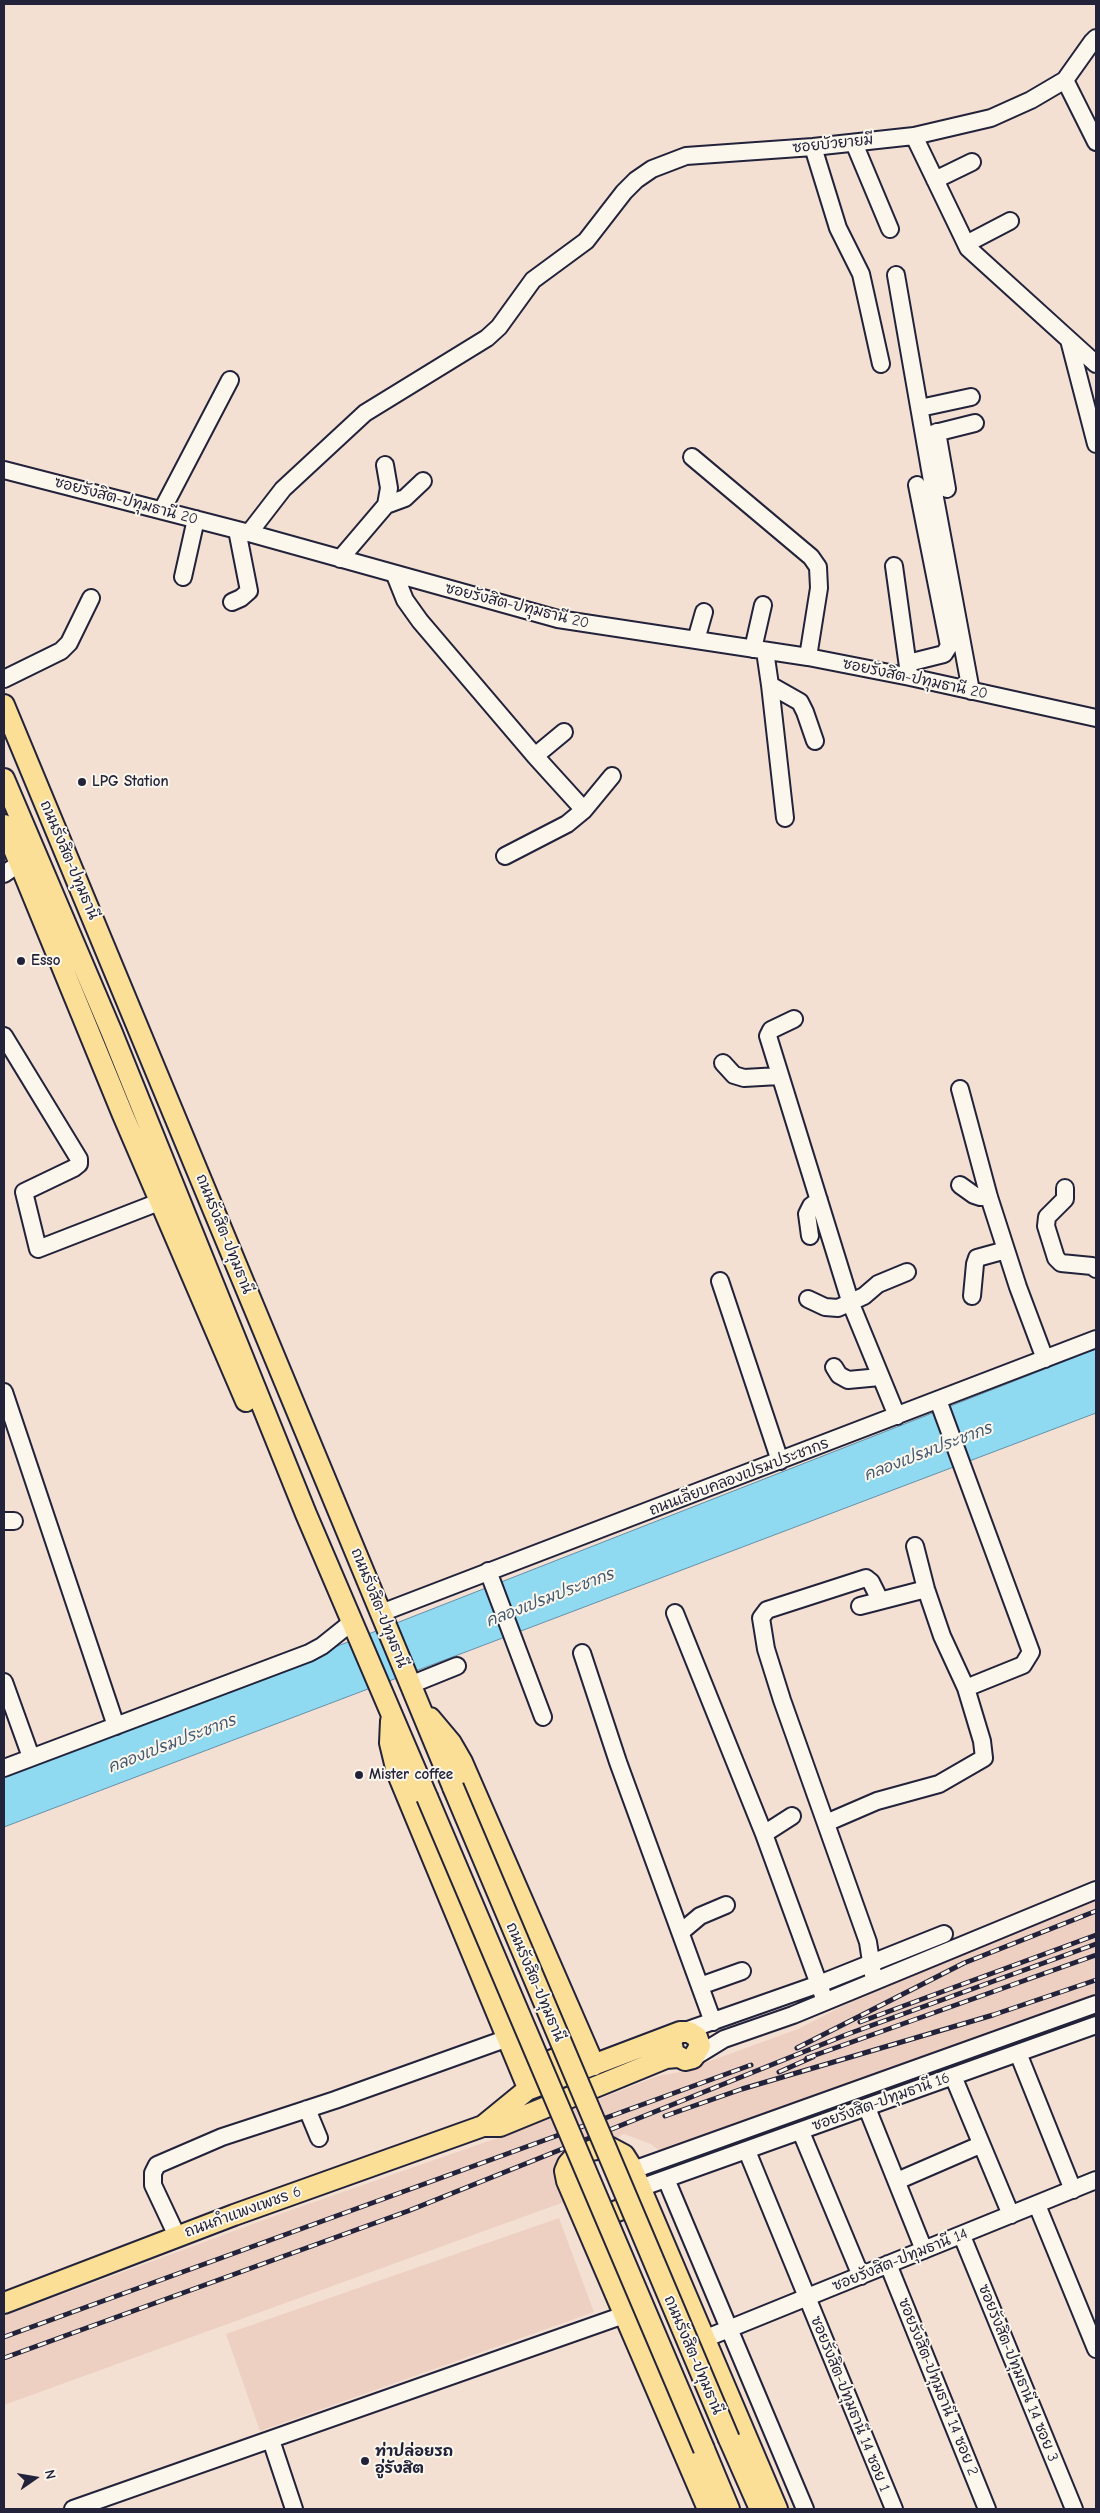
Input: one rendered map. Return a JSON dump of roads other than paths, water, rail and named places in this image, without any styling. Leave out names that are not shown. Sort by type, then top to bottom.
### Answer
[{"type":"main road","name":"ถนนรังสิต-ปทุมธานี","points":[[4,705],[452,1787],[760,2509]]},
{"type":"main road","name":"ถนนรังสิต-ปทุมธานี","points":[[4,779],[112,1033],[284,1459],[391,1715],[729,2509]]},
{"type":"main road","points":[[4,825],[12,869],[252,1413],[284,1459]]},
{"type":"main road","points":[[411,1689],[452,1743],[462,1762],[590,2056]]},
{"type":"main road","points":[[391,1715],[390,1743],[397,1772],[508,2038],[524,2081]]},
{"type":"main road","points":[[685,2058],[671,2046],[686,2034]]},
{"type":"main road","name":"ถนนกำแพงเพชร 6","points":[[483,2126],[524,2081],[590,2056],[686,2034]]},
{"type":"main road","name":"ถนนกำแพงเพชร 6","points":[[4,2303],[178,2236],[483,2126],[500,2126],[666,2058],[685,2058]]},
{"type":"main road","points":[[708,2509],[567,2181],[565,2172],[568,2164],[574,2157],[586,2151],[609,2147],[624,2155],[777,2509]]},
{"type":"main road","points":[[584,2224],[639,2186]]},
{"type":"street","name":"ซอยบัวยายมี","points":[[243,531],[283,489],[365,413],[487,338],[499,327],[533,280],[577,250],[596,229],[624,192],[636,180],[652,169],[686,156],[813,147],[914,136],[991,118],[1031,100],[1065,80],[1094,45]]},
{"type":"street","points":[[1065,80],[1096,142]]},
{"type":"street","points":[[914,136],[966,244],[1096,364]]},
{"type":"street","points":[[854,143],[890,229]]},
{"type":"street","points":[[813,147],[836,222],[861,274],[881,364]]},
{"type":"street","points":[[935,180],[972,162]]},
{"type":"street","points":[[966,244],[1010,221]]},
{"type":"street","points":[[896,275],[926,407],[941,494],[949,513],[953,566],[976,692]]},
{"type":"street","points":[[1069,340],[1091,401],[1096,444]]},
{"type":"street","points":[[922,353],[926,407]]},
{"type":"street","points":[[162,510],[230,380]]},
{"type":"street","points":[[926,407],[971,397]]},
{"type":"street","points":[[931,434],[976,423]]},
{"type":"street","points":[[692,457],[811,557],[818,567],[819,588],[808,657]]},
{"type":"street","points":[[385,465],[389,488],[386,505]]},
{"type":"street","name":"ซอยรังสิต-ปทุมธานี 20","points":[[4,470],[243,531],[395,575],[573,623],[909,670],[976,692],[1096,718]]},
{"type":"street","points":[[340,559],[386,505],[405,498],[422,481]]},
{"type":"street","points":[[894,566],[909,670],[944,654],[948,651],[949,646],[917,485]]},
{"type":"street","points":[[183,577],[196,519]]},
{"type":"street","points":[[232,602],[241,598],[250,590],[243,531]]},
{"type":"street","points":[[395,575],[406,600],[420,621],[535,756],[584,810]]},
{"type":"street","points":[[4,679],[61,651],[69,643],[91,598]]},
{"type":"street","points":[[763,605],[759,650],[770,685],[785,818]]},
{"type":"street","points":[[696,640],[704,612]]},
{"type":"street","points":[[770,685],[800,702],[815,741]]},
{"type":"street","points":[[535,756],[564,732]]},
{"type":"street","points":[[505,856],[567,824],[584,810],[612,776]]},
{"type":"street","points":[[794,1019],[769,1032],[780,1076],[806,1154],[851,1304],[897,1416]]},
{"type":"street","points":[[4,1036],[79,1159],[78,1164],[74,1168],[24,1192],[38,1249],[159,1202]]},
{"type":"street","points":[[723,1063],[734,1075],[744,1078],[780,1076]]},
{"type":"street","points":[[960,1089],[989,1197],[1044,1359]]},
{"type":"street","points":[[960,1185],[980,1198],[989,1197]]},
{"type":"street","points":[[1065,1188],[1065,1200],[1047,1217],[1046,1226],[1056,1258],[1061,1263],[1092,1266],[1096,1269]]},
{"type":"street","points":[[810,1236],[807,1214],[811,1206],[819,1200]]},
{"type":"street","points":[[972,1296],[974,1264],[977,1258],[1006,1250]]},
{"type":"street","points":[[808,1299],[831,1309],[851,1304],[878,1284],[907,1272]]},
{"type":"street","points":[[720,1281],[780,1461]]},
{"type":"street","name":"ถนนเลียบคลองเปรมประชากร","points":[[383,1618],[489,1574],[897,1416],[939,1402],[1096,1339]]},
{"type":"street","points":[[834,1367],[839,1375],[848,1380],[880,1377]]},
{"type":"street","points":[[4,1392],[116,1726]]},
{"type":"street","points":[[939,1402],[1031,1652],[1023,1665],[966,1688]]},
{"type":"street","points":[[826,1823],[877,1802],[939,1784],[984,1758],[982,1741],[966,1688],[942,1636],[926,1589],[915,1546]]},
{"type":"street","points":[[489,1574],[543,1717]]},
{"type":"street","points":[[874,1981],[868,1942],[779,1691],[766,1649],[761,1618],[767,1610],[866,1578],[871,1582],[880,1600]]},
{"type":"street","points":[[860,1606],[926,1589]]},
{"type":"street","points":[[675,1613],[764,1834],[825,2002]]},
{"type":"street","points":[[4,1768],[309,1653],[355,1628]]},
{"type":"street","points":[[582,1653],[618,1762],[713,2022]]},
{"type":"street","points":[[411,1689],[457,1666]]},
{"type":"street","points":[[4,1682],[31,1757]]},
{"type":"street","points":[[764,1834],[792,1816]]},
{"type":"street","points":[[685,2058],[724,2039],[825,2002],[1096,1890]]},
{"type":"street","points":[[681,1932],[700,1916],[726,1905]]},
{"type":"street","points":[[686,2034],[944,1934]]},
{"type":"street","points":[[700,1986],[742,1971]]},
{"type":"street","points":[[639,2186],[1096,2004]]},
{"type":"street","name":"ซอยรังสิต-ปทุมธานี 16","points":[[639,2186],[747,2152],[1096,2025]]},
{"type":"street","points":[[686,2034],[704,2040],[724,2039]]},
{"type":"street","points":[[178,2236],[153,2186],[153,2173],[157,2165],[215,2140],[508,2038]]},
{"type":"street","points":[[1018,2053],[1073,2190]]},
{"type":"street","points":[[953,2076],[980,2145],[1011,2215]]},
{"type":"street","points":[[866,2108],[924,2250]]},
{"type":"street","points":[[306,2109],[319,2138]]},
{"type":"street","points":[[801,2132],[861,2276]]},
{"type":"street","points":[[897,2181],[980,2145]]},
{"type":"street","name":"ซอยรังสิต-ปทุมธานี 14 ซอย 1","points":[[747,2152],[894,2509]]},
{"type":"street","points":[[666,2179],[805,2509]]},
{"type":"street","name":"ซอยรังสิต-ปทุมธานี 14","points":[[704,2338],[962,2236],[1096,2180]]},
{"type":"street","points":[[1037,2205],[1096,2349]]},
{"type":"street","name":"ซอยรังสิต-ปทุมธานี 14 ซอย 3","points":[[962,2236],[1074,2509]]},
{"type":"street","name":"ซอยรังสิต-ปทุมธานี 14 ซอย 2","points":[[888,2264],[987,2509]]},
{"type":"street","points":[[73,2509],[624,2315]]},
{"type":"street","points":[[271,2440],[294,2509]]},
{"type":"water","name":"คลองเปรมประชากร","points":[[1096,1349],[1096,1413],[4,1827],[4,1775]]},
{"type":"railway","points":[[797,2048],[964,1963],[1096,1911]]},
{"type":"railway","points":[[860,2022],[1096,1935]]},
{"type":"railway","points":[[4,2358],[408,2211],[848,2034],[1096,1944]]},
{"type":"railway","points":[[807,2058],[1096,1955]]},
{"type":"railway","points":[[665,2116],[742,2089],[993,2015],[1096,1980]]},
{"type":"railway","points":[[779,2072],[813,2057]]},
{"type":"railway","points":[[4,2337],[751,2065]]},
{"type":"place","name":"LPG Station","points":[[82,782]]},
{"type":"place","name":"Esso","points":[[21,961]]},
{"type":"place","name":"Mister coffee","points":[[359,1775]]},
{"type":"place","name":"ท่าปล่อยรถ อู่รังสิต","points":[[365,2461]]}]
